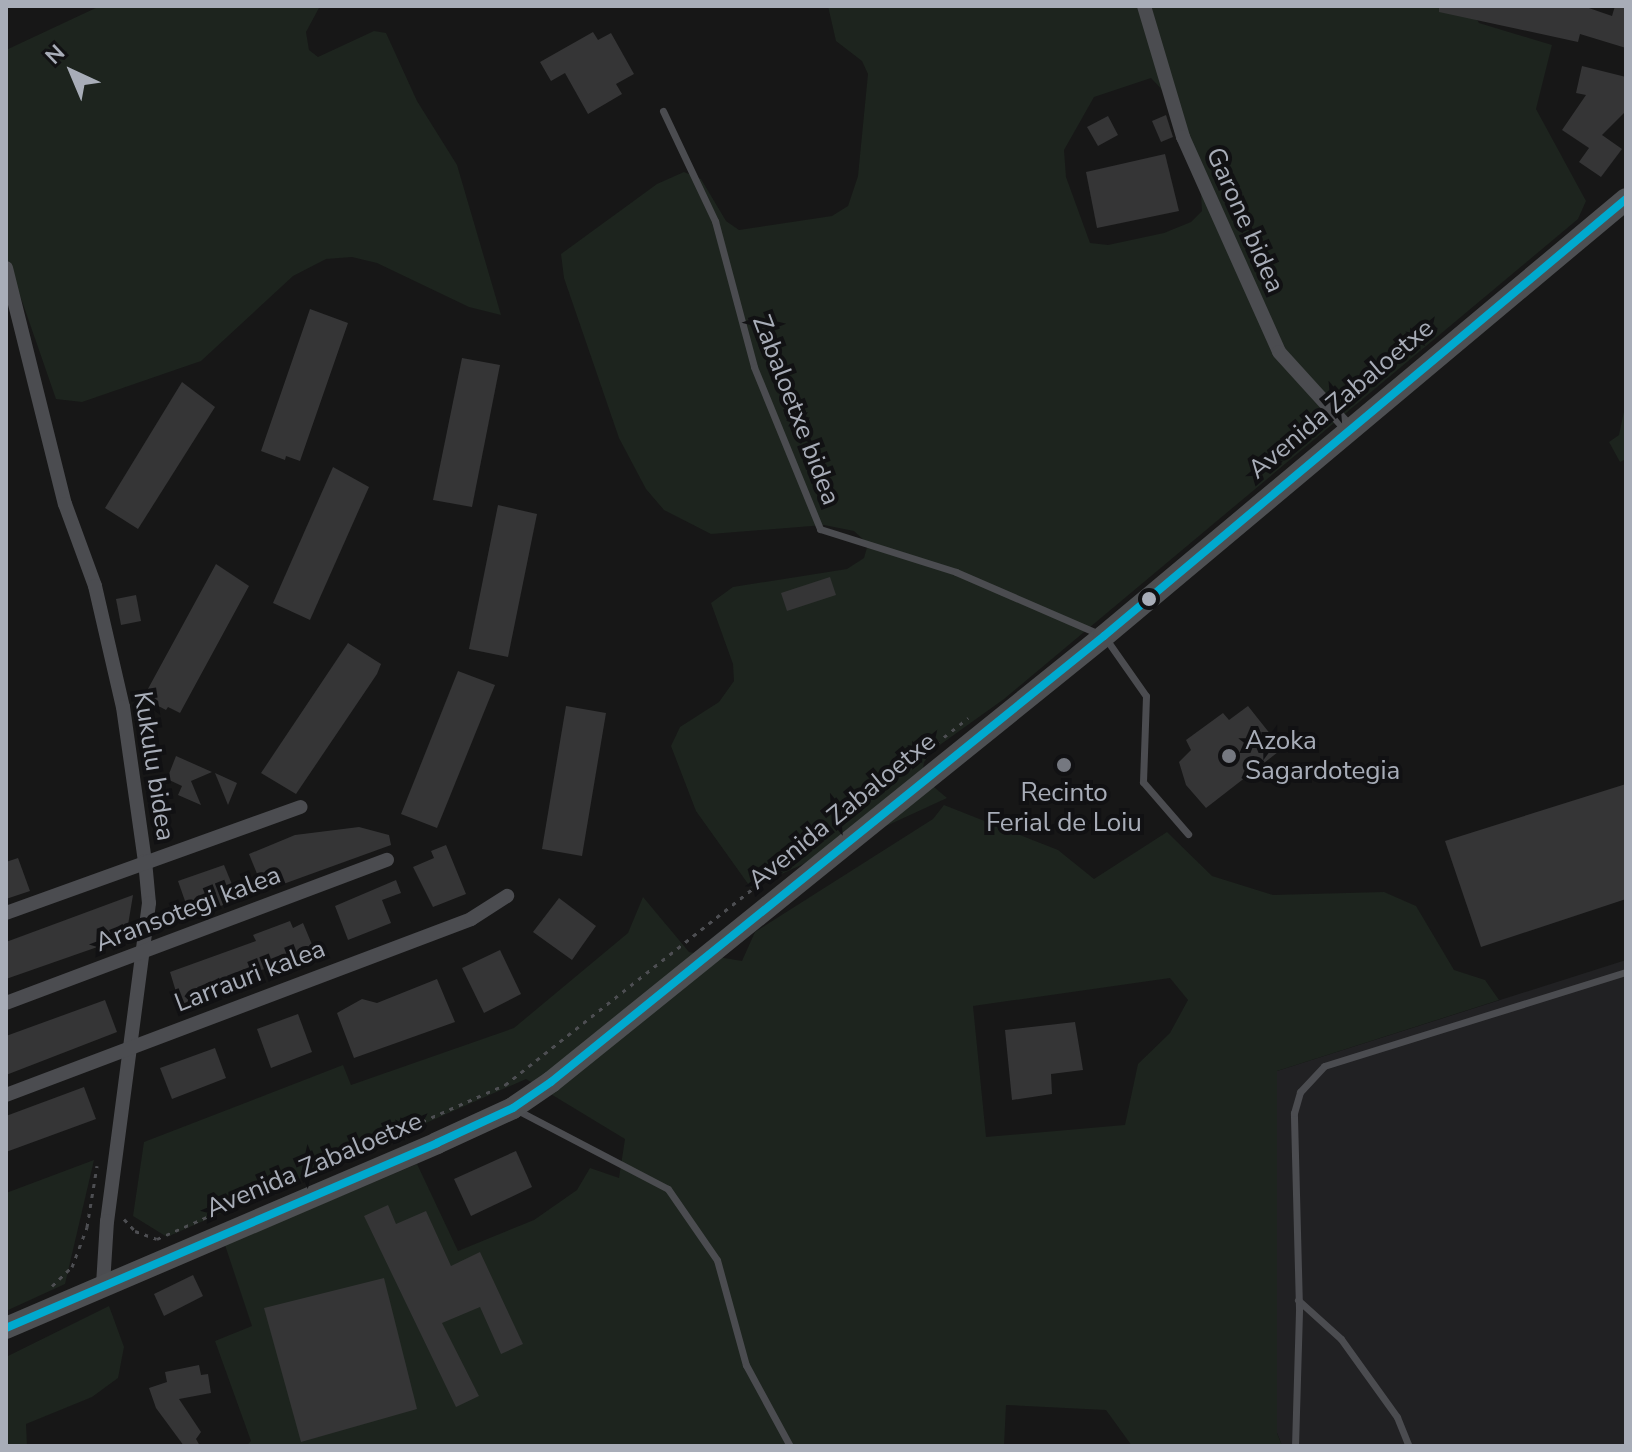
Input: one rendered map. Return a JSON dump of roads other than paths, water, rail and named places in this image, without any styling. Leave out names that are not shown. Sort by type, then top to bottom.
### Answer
[{"type":"main road","name":"Avenida Zabaloetxe","points":[[6,1328],[513,1108],[1104,636],[1626,199]]},
{"type":"street","name":"Garone bidea","points":[[1144,6],[1183,137],[1279,352],[1349,429]]},
{"type":"street","name":"Kukulu bidea","points":[[6,268],[65,504],[95,586],[123,707],[145,861],[149,903],[128,1049],[103,1284]]},
{"type":"street","points":[[6,913],[300,807]]},
{"type":"street","name":"Aransotegi kalea","points":[[6,1003],[387,860]]},
{"type":"street","name":"Larrauri kalea","points":[[6,1095],[471,919],[507,896]]},
{"type":"lane","name":"Zabaloetxe bidea","points":[[663,111],[715,221],[754,367],[820,529],[956,572],[1104,636]]},
{"type":"lane","points":[[1104,636],[1146,696],[1143,782],[1188,834]]},
{"type":"lane","points":[[1295,1446],[1298,1300],[1294,1113],[1300,1092],[1324,1066],[1626,972]]},
{"type":"lane","points":[[513,1108],[668,1189],[717,1260],[746,1365],[790,1446]]},
{"type":"lane","points":[[1298,1300],[1341,1339],[1397,1417],[1409,1446]]},
{"type":"place","name":"Azoka Sagardotegia","points":[[1229,756]]},
{"type":"place","name":"Recinto Ferial de Loiu","points":[[1064,765]]}]
